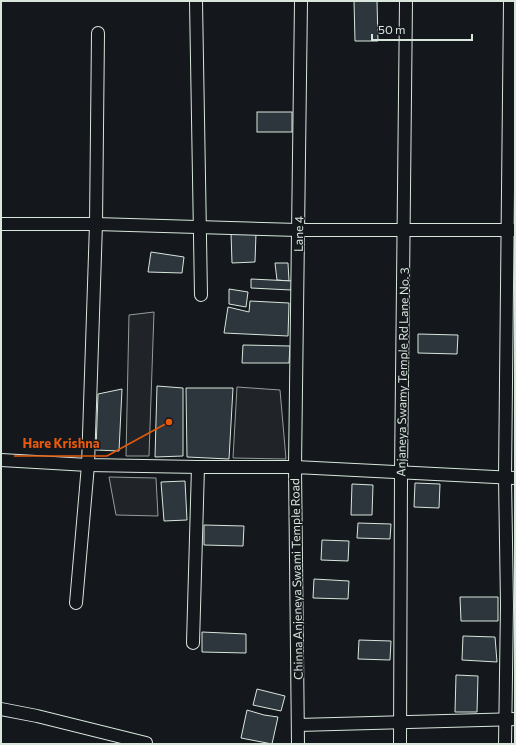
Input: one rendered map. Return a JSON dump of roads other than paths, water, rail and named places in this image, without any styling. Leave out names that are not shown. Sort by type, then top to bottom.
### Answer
[{"type":"street","points":[[196,1],[201,296]]},
{"type":"street","name":"Lane 4","points":[[295,467],[301,1]]},
{"type":"street","name":"Anjaneya Swamy Temple Rd Lane No. 3","points":[[400,744],[406,1]]},
{"type":"street","points":[[505,744],[510,719],[507,605],[510,477],[510,1]]},
{"type":"street","points":[[76,603],[88,465],[96,224],[98,33]]},
{"type":"street","points":[[1,224],[200,226],[298,230],[511,230]]},
{"type":"street","points":[[1,460],[88,465],[295,467]]},
{"type":"street","points":[[193,643],[198,467],[200,467]]},
{"type":"street","name":"Chinna Anjeneya Swami Temple Road","points":[[298,744],[295,467],[510,477]]},
{"type":"street","points":[[1,709],[66,723],[146,744]]},
{"type":"street","points":[[298,725],[510,719]]},
{"type":"place","name":"Hare Krishna","points":[[169,422]]}]
